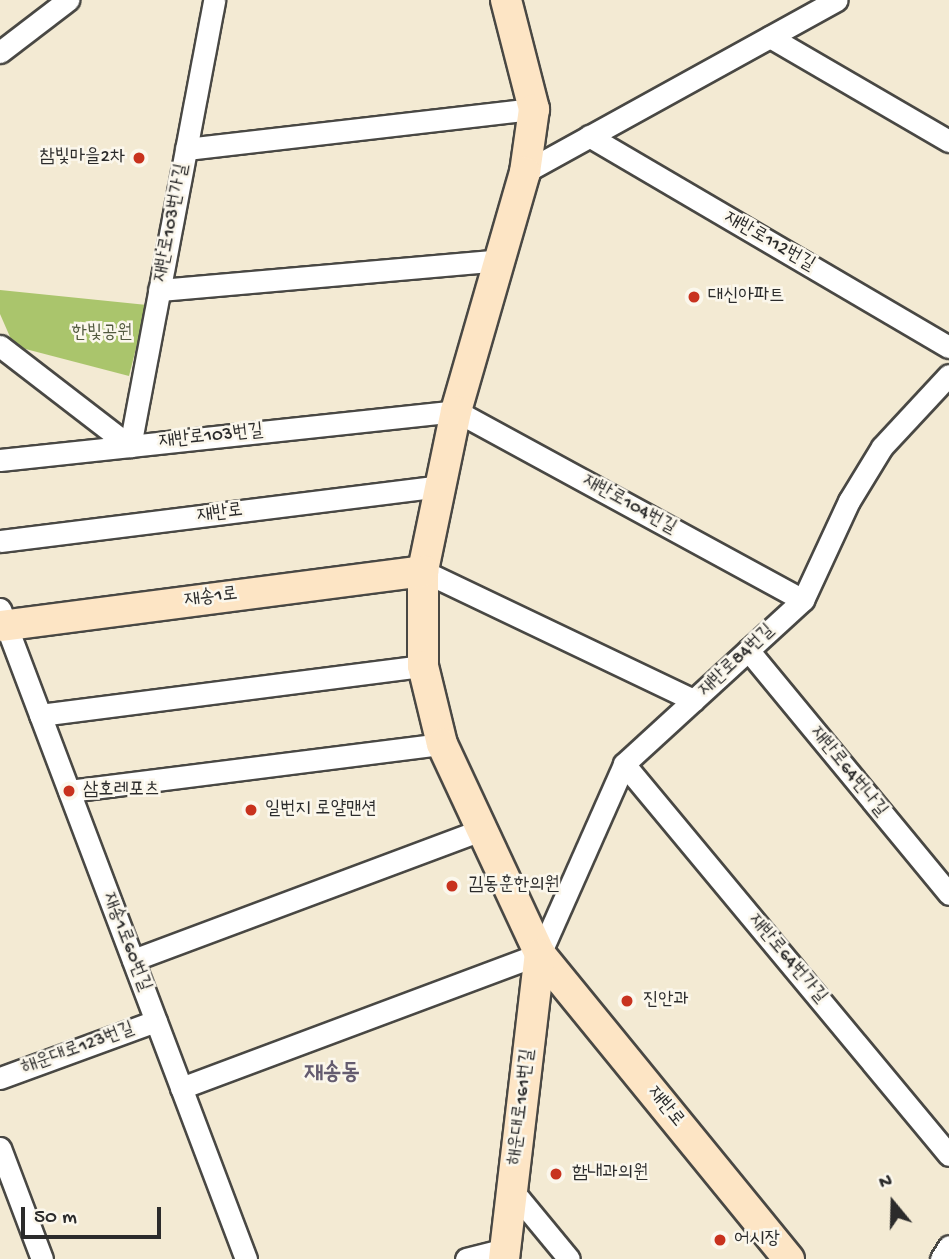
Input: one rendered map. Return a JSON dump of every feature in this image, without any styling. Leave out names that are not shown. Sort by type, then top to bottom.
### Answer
[{"type":"main road","name":"재반로","points":[[507,1],[534,109],[524,172],[456,411],[423,571],[423,666],[442,744],[540,954],[789,1259]]},
{"type":"main road","name":"재송1로","points":[[2,620],[423,571]]},
{"type":"main road","name":"해운대로161번길","points":[[504,1254],[540,954]]},
{"type":"street","name":"재반로103번가길","points":[[130,446],[214,0]]},
{"type":"street","points":[[524,172],[837,0]]},
{"type":"street","points":[[0,52],[58,4]]},
{"type":"street","points":[[770,37],[949,141]]},
{"type":"street","points":[[186,149],[534,109]]},
{"type":"street","name":"재반로112번길","points":[[589,136],[949,347]]},
{"type":"street","points":[[159,290],[499,260]]},
{"type":"street","points":[[0,345],[130,446]]},
{"type":"street","name":"재반로84번길","points":[[540,954],[624,764],[803,600],[849,501],[883,447],[949,375]]},
{"type":"street","name":"재반로103번길","points":[[0,460],[456,411]]},
{"type":"street","name":"재반로104번길","points":[[456,411],[803,600]]},
{"type":"street","name":"재반로","points":[[0,541],[440,486]]},
{"type":"street","points":[[423,571],[694,700]]},
{"type":"street","name":"재송1로60번길","points":[[2,620],[246,1259]]},
{"type":"street","name":"재반로64번나길","points":[[748,650],[949,894]]},
{"type":"street","points":[[40,715],[423,666]]},
{"type":"street","points":[[69,791],[442,744]]},
{"type":"street","name":"재반로64번가길","points":[[624,764],[949,1155]]},
{"type":"street","points":[[133,960],[480,830]]},
{"type":"street","points":[[181,1088],[540,954]]},
{"type":"street","name":"해운대로123번길","points":[[0,1077],[156,1021]]},
{"type":"street","points":[[0,1149],[42,1259]]},
{"type":"street","points":[[512,1190],[569,1259]]},
{"type":"street","points":[[941,1259],[949,1246]]},
{"type":"street","points":[[466,1259],[504,1254]]},
{"type":"green space","name":"한빛공원","points":[[0,290],[147,305],[129,376],[14,346],[0,314]]},
{"type":"place","name":"참빛마을2차","points":[[139,158]]},
{"type":"place","name":"대신아파트","points":[[694,297]]},
{"type":"place","name":"삼호레포츠","points":[[69,791]]},
{"type":"place","name":"일번지 로얄맨션","points":[[251,810]]},
{"type":"place","name":"김동훈한의원","points":[[452,886]]},
{"type":"place","name":"진안과","points":[[627,1001]]},
{"type":"place","name":"함내과의원","points":[[556,1174]]},
{"type":"place","name":"어시장","points":[[720,1240]]},
{"type":"district","name":"재송동","points":[[332,1074]]}]
